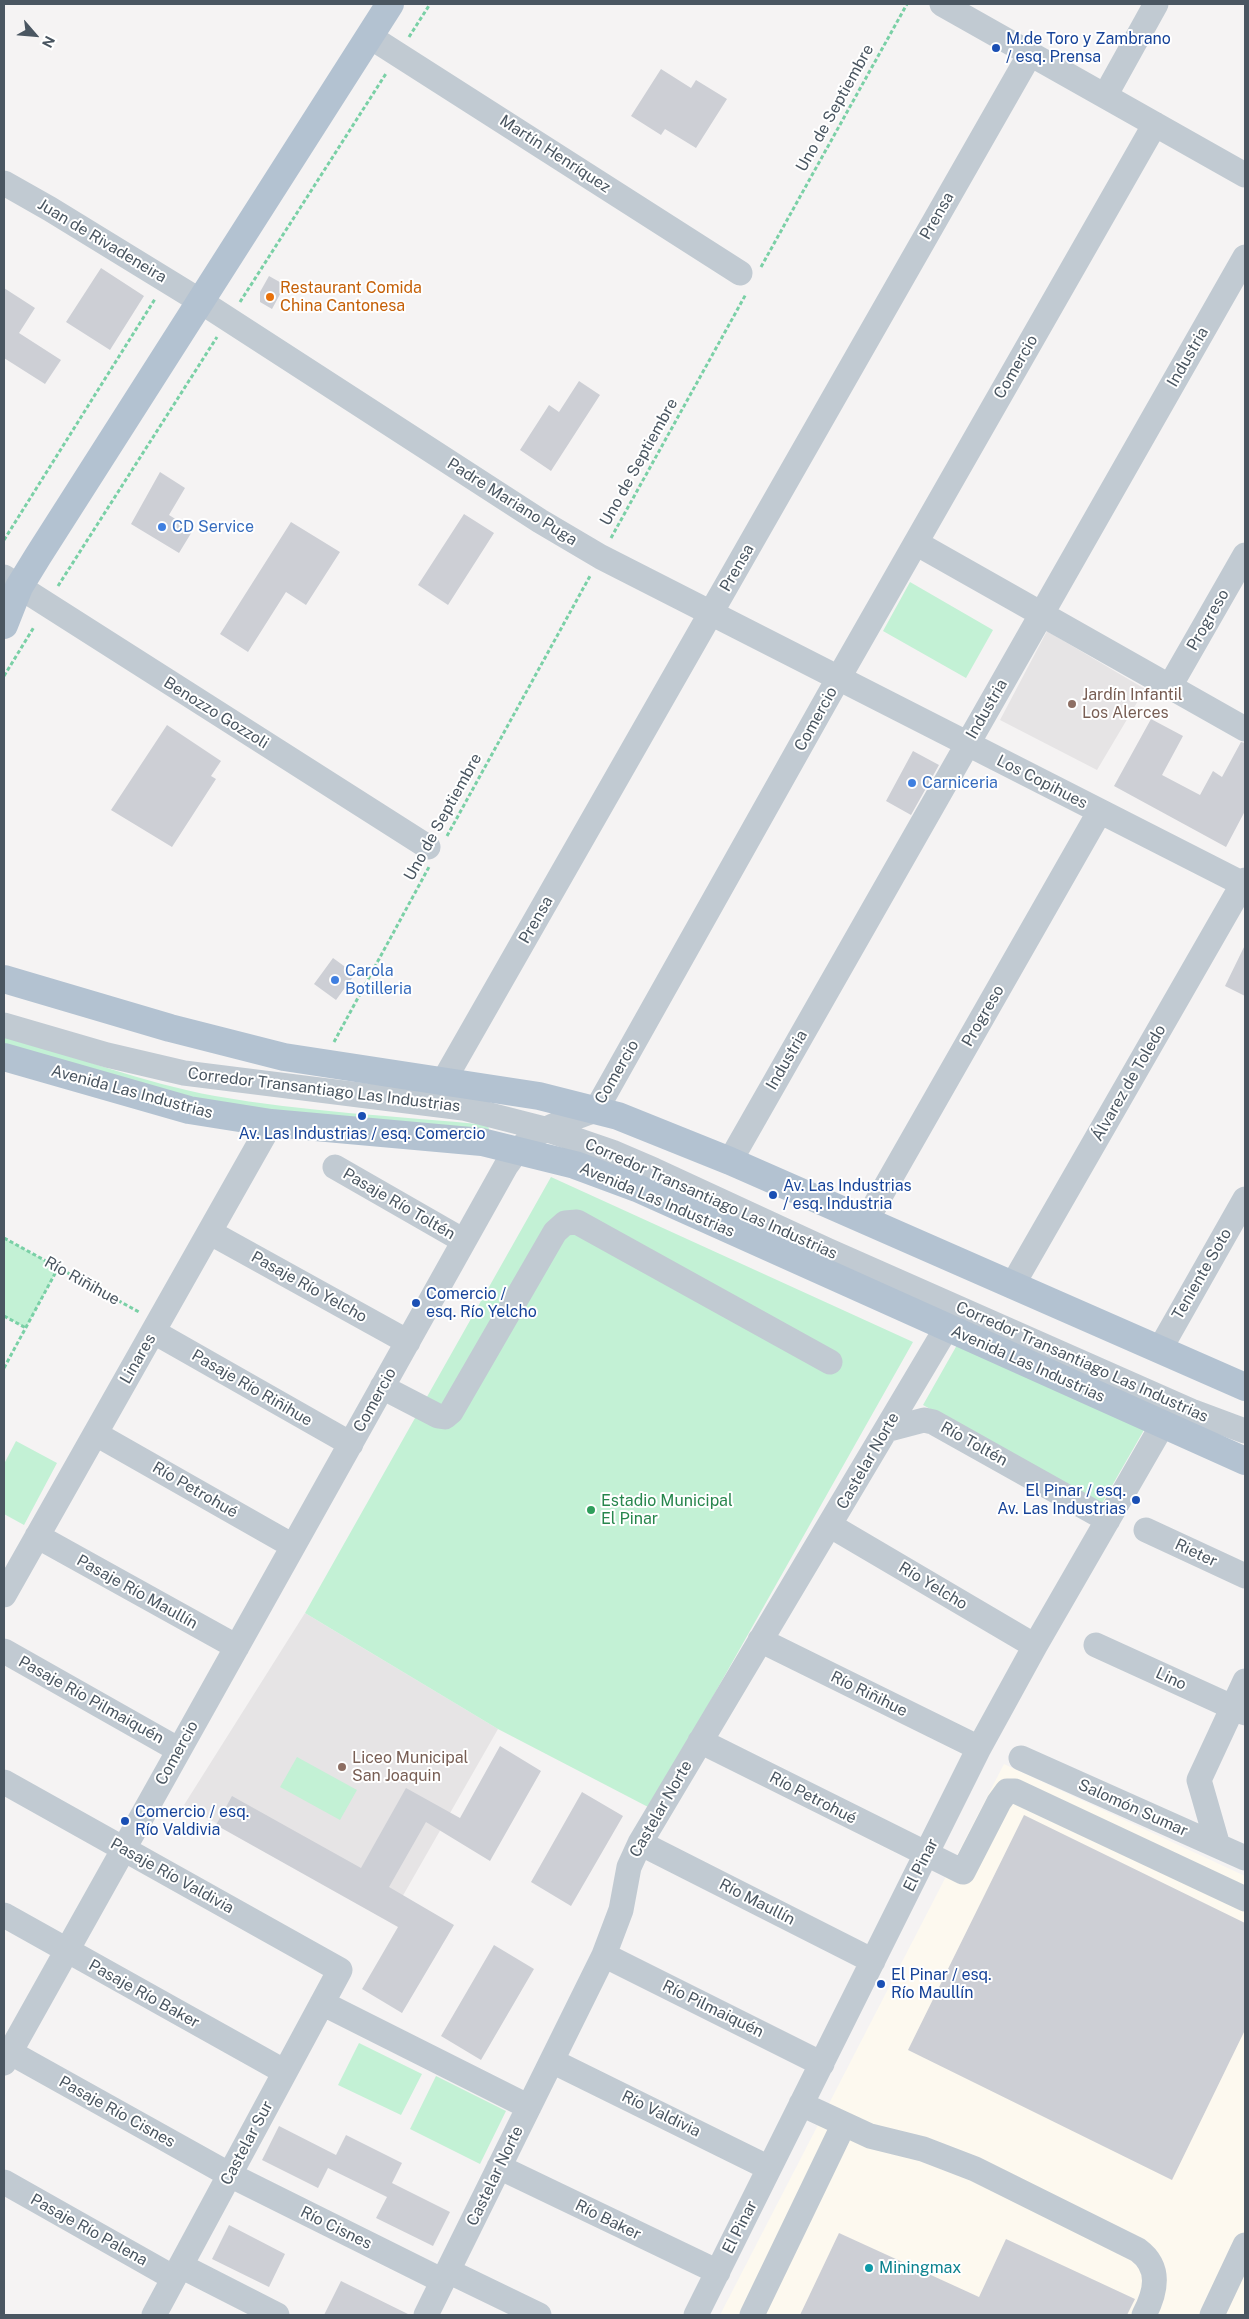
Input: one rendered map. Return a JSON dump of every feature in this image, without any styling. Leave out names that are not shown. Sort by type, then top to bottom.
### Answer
[{"type":"main road","points":[[4,625],[9,589],[200,301],[390,4]]},
{"type":"main road","points":[[4,979],[170,1028],[266,1053],[322,1064],[539,1096],[624,1118],[730,1161],[1245,1388]]},
{"type":"main road","name":"Avenida Las Industrias","points":[[4,1057],[189,1110],[272,1122],[462,1139],[517,1150],[574,1165],[637,1188],[1245,1461]]},
{"type":"street","points":[[942,4],[1245,175]]},
{"type":"street","points":[[1105,96],[1156,4]]},
{"type":"street","name":"Martín Henríquez","points":[[369,36],[749,278]]},
{"type":"street","name":"Prensa","points":[[443,1082],[1030,54]]},
{"type":"street","name":"Comercio","points":[[6,2055],[517,1150],[523,1143],[551,1126],[596,1110],[838,679],[1155,124]]},
{"type":"street","name":"Juan de Rivadeneira","points":[[4,183],[200,301]]},
{"type":"street","name":"Industria","points":[[730,1161],[1245,257]]},
{"type":"street","name":"Padre Mariano Puga","points":[[200,301],[532,516],[601,557],[838,679]]},
{"type":"street","points":[[916,543],[1245,729]]},
{"type":"street","name":"Progreso","points":[[1170,686],[1245,555]]},
{"type":"street","name":"Benozzo Gozzoli","points":[[9,589],[434,851]]},
{"type":"street","name":"Los Copihues","points":[[838,679],[1244,883]]},
{"type":"street","name":"Progreso","points":[[866,1221],[1100,811]]},
{"type":"street","name":"Álvarez de Toledo","points":[[1012,1286],[1244,883]]},
{"type":"street","name":"Corredor Transantiago Las Industrias","points":[[4,1014],[99,1042],[179,1062],[440,1096],[508,1110],[674,1170],[819,1238],[940,1288],[1173,1393],[1245,1420]]},
{"type":"street","name":"Corredor Transantiago Las Industrias","points":[[4,1025],[107,1055],[184,1073],[463,1108],[551,1126],[646,1166],[827,1250],[1077,1361],[1191,1411],[1245,1431]]},
{"type":"street","name":"Linares","points":[[4,1595],[211,1233],[272,1122]]},
{"type":"street","name":"Pasaje Río Toltén","points":[[334,1167],[464,1241]]},
{"type":"street","name":"Teniente Soto","points":[[1160,1349],[1245,1199]]},
{"type":"street","points":[[382,1387],[438,1416],[445,1417],[451,1412],[555,1232],[565,1223],[576,1222],[830,1362]]},
{"type":"street","name":"Pasaje Río Yelcho","points":[[211,1233],[408,1342]]},
{"type":"street","name":"Castelar Norte","points":[[426,2315],[604,1955],[621,1910],[629,1867],[640,1843],[947,1327]]},
{"type":"street","name":"Pasaje Río Riñihue","points":[[154,1332],[351,1444]]},
{"type":"street","name":"Río Toltén","points":[[886,1430],[924,1420],[933,1422],[1108,1520]]},
{"type":"street","name":"El Pinar","points":[[696,2315],[979,1748],[1035,1646],[1163,1424]]},
{"type":"street","name":"Río Petrohué","points":[[96,1434],[293,1546]]},
{"type":"street","name":"Río Yelcho","points":[[830,1526],[1035,1646]]},
{"type":"street","name":"Rieter","points":[[1146,1530],[1245,1576]]},
{"type":"street","name":"Pasaje Río Maullín","points":[[37,1536],[237,1646]]},
{"type":"street","name":"Río Riñihue","points":[[760,1640],[979,1748]]},
{"type":"street","name":"Lino","points":[[1096,1645],[1239,1710]]},
{"type":"street","name":"Pasaje Río Pilmaiquén","points":[[4,1651],[179,1750]]},
{"type":"street","points":[[1218,1846],[1200,1780],[1239,1710],[1245,1681]]},
{"type":"street","name":"Río Petrohué","points":[[700,1741],[963,1872],[987,1824]]},
{"type":"street","name":"Salomón Sumar","points":[[1021,1758],[1245,1858]]},
{"type":"street","name":"Pasaje Río Valdivia","points":[[4,1782],[340,1970]]},
{"type":"street","points":[[951,1806],[987,1824],[1007,1791],[1015,1791],[1245,1900]]},
{"type":"street","name":"Río Maullín","points":[[640,1843],[873,1961]]},
{"type":"street","name":"Pasaje Río Baker","points":[[4,1915],[285,2072]]},
{"type":"street","name":"Río Pilmaiquén","points":[[604,1955],[822,2064]]},
{"type":"street","name":"Castelar Sur","points":[[154,2315],[340,1970]]},
{"type":"street","points":[[322,2003],[529,2107]]},
{"type":"street","name":"Pasaje Río Cisnes","points":[[6,2055],[230,2175]]},
{"type":"street","name":"Río Valdivia","points":[[552,2061],[769,2168]]},
{"type":"street","points":[[801,2104],[844,2126],[870,2136],[923,2149],[976,2169],[1138,2250],[1149,2260],[1155,2275],[1154,2292],[1144,2315]]},
{"type":"street","points":[[752,2315],[844,2126]]},
{"type":"street","name":"Río Baker","points":[[499,2167],[718,2272]]},
{"type":"street","name":"Río Cisnes","points":[[230,2175],[446,2276],[539,2315]]},
{"type":"street","name":"Pasaje Río Palena","points":[[4,2182],[178,2272],[277,2315]]},
{"type":"street","points":[[1212,2315],[1245,2245]]},
{"type":"path","points":[[58,586],[430,4]]},
{"type":"path","name":"Uno de Septiembre","points":[[322,1064],[434,851],[601,557],[749,278],[907,4]]},
{"type":"path","points":[[4,540],[166,281]]},
{"type":"path","points":[[4,676],[34,628]]},
{"type":"path","name":"Río Riñihue","points":[[4,1238],[143,1314],[154,1332]]},
{"type":"path","points":[[4,1368],[58,1268]]},
{"type":"path","points":[[4,1316],[26,1328]]},
{"type":"shaded area","name":"Jardín Infantil Los Alerces","points":[[1047,631],[1145,689],[1097,770],[1000,720]]},
{"type":"shaded area","name":"Liceo Municipal San Joaquin","points":[[305,1613],[498,1729],[389,1920],[184,1805]]},
{"type":"shaded area","points":[[1004,1764],[1245,1876],[1245,2315],[720,2315]]},
{"type":"green space","points":[[910,582],[993,630],[966,678],[883,631]]},
{"type":"green space","points":[[4,1034],[82,1060],[188,1091],[317,1110],[488,1125],[490,1134],[223,1108],[4,1047]]},
{"type":"green space","name":"Estadio Municipal El Pinar","points":[[551,1177],[913,1342],[650,1808],[498,1729],[305,1613]]},
{"type":"green space","points":[[4,1238],[58,1268],[26,1328],[4,1316]]},
{"type":"green space","points":[[957,1345],[1148,1423],[1101,1505],[923,1405]]},
{"type":"green space","points":[[16,1441],[57,1463],[24,1525],[4,1514],[4,1464]]},
{"type":"green space","points":[[297,1757],[357,1790],[340,1820],[280,1787]]},
{"type":"green space","points":[[359,2043],[422,2074],[401,2115],[338,2085]]},
{"type":"green space","points":[[436,2076],[506,2111],[480,2164],[410,2129]]},
{"type":"building","points":[[661,69],[691,88],[696,80],[727,99],[696,148],[665,129],[661,135],[631,116]]},
{"type":"building","points":[[101,268],[144,296],[110,350],[66,322]]},
{"type":"building","name":"Restaurant Comida China Cantonesa","points":[[269,276],[285,285],[272,309],[260,302],[260,292]]},
{"type":"building","points":[[4,288],[35,308],[19,333],[61,360],[45,384],[4,358]]},
{"type":"building","points":[[579,381],[600,395],[551,471],[520,450],[549,405],[559,412]]},
{"type":"building","name":"CD Service","points":[[160,472],[185,488],[169,515],[193,530],[179,553],[131,524]]},
{"type":"building","points":[[464,514],[494,533],[448,605],[418,585]]},
{"type":"building","points":[[291,522],[340,552],[306,605],[286,592],[248,652],[220,634]]},
{"type":"building","points":[[1151,719],[1183,736],[1162,775],[1200,795],[1213,771],[1222,777],[1241,742],[1245,743],[1245,811],[1226,847],[1114,786]]},
{"type":"building","points":[[167,725],[221,761],[211,776],[216,779],[172,847],[111,810]]},
{"type":"building","name":"Carniceria","points":[[913,751],[939,765],[911,815],[886,801]]},
{"type":"building","points":[[1245,945],[1245,996],[1225,986]]},
{"type":"building","points":[[333,958],[355,974],[336,1000],[314,984]]},
{"type":"building","points":[[500,1746],[541,1771],[490,1861],[426,1822],[389,1887],[454,1925],[402,2013],[362,1989],[398,1927],[216,1825],[232,1796],[361,1868],[406,1788],[460,1818]]},
{"type":"building","points":[[582,1792],[623,1816],[571,1906],[531,1882]]},
{"type":"building","points":[[1024,1815],[1245,1923],[1245,2030],[1172,2180],[908,2050]]},
{"type":"building","points":[[494,1945],[534,1969],[481,2060],[441,2036]]},
{"type":"building","points":[[279,2126],[336,2155],[346,2135],[402,2163],[392,2183],[450,2212],[433,2246],[376,2218],[387,2197],[328,2168],[318,2188],[262,2160]]},
{"type":"building","points":[[229,2225],[285,2254],[269,2287],[212,2259]]},
{"type":"building","name":"Miningmax","points":[[839,2233],[979,2297],[1006,2239],[1135,2299],[1127,2315],[800,2315]]},
{"type":"building","points":[[341,2281],[410,2315],[324,2315]]},
{"type":"place","name":"M.de Toro y Zambrano / esq. Prensa","points":[[996,48]]},
{"type":"place","name":"Restaurant Comida China Cantonesa","points":[[270,297]]},
{"type":"place","name":"CD Service","points":[[162,527]]},
{"type":"place","name":"Jardín Infantil Los Alerces","points":[[1072,704]]},
{"type":"place","name":"Carniceria","points":[[912,783]]},
{"type":"place","name":"Carola Botilleria","points":[[335,980]]},
{"type":"place","name":"Av. Las Industrias / esq. Comercio","points":[[362,1116]]},
{"type":"place","name":"Av. Las Industrias / esq. Industria","points":[[773,1195]]},
{"type":"place","name":"Comercio / esq. Río Yelcho","points":[[416,1303]]},
{"type":"place","name":"El Pinar / esq. Av. Las Industrias","points":[[1136,1500]]},
{"type":"place","name":"Estadio Municipal El Pinar","points":[[591,1510]]},
{"type":"place","name":"Liceo Municipal San Joaquin","points":[[342,1767]]},
{"type":"place","name":"Comercio / esq. Río Valdivia","points":[[125,1821]]},
{"type":"place","name":"El Pinar / esq. Río Maullín","points":[[881,1984]]},
{"type":"place","name":"Miningmax","points":[[869,2268]]}]
